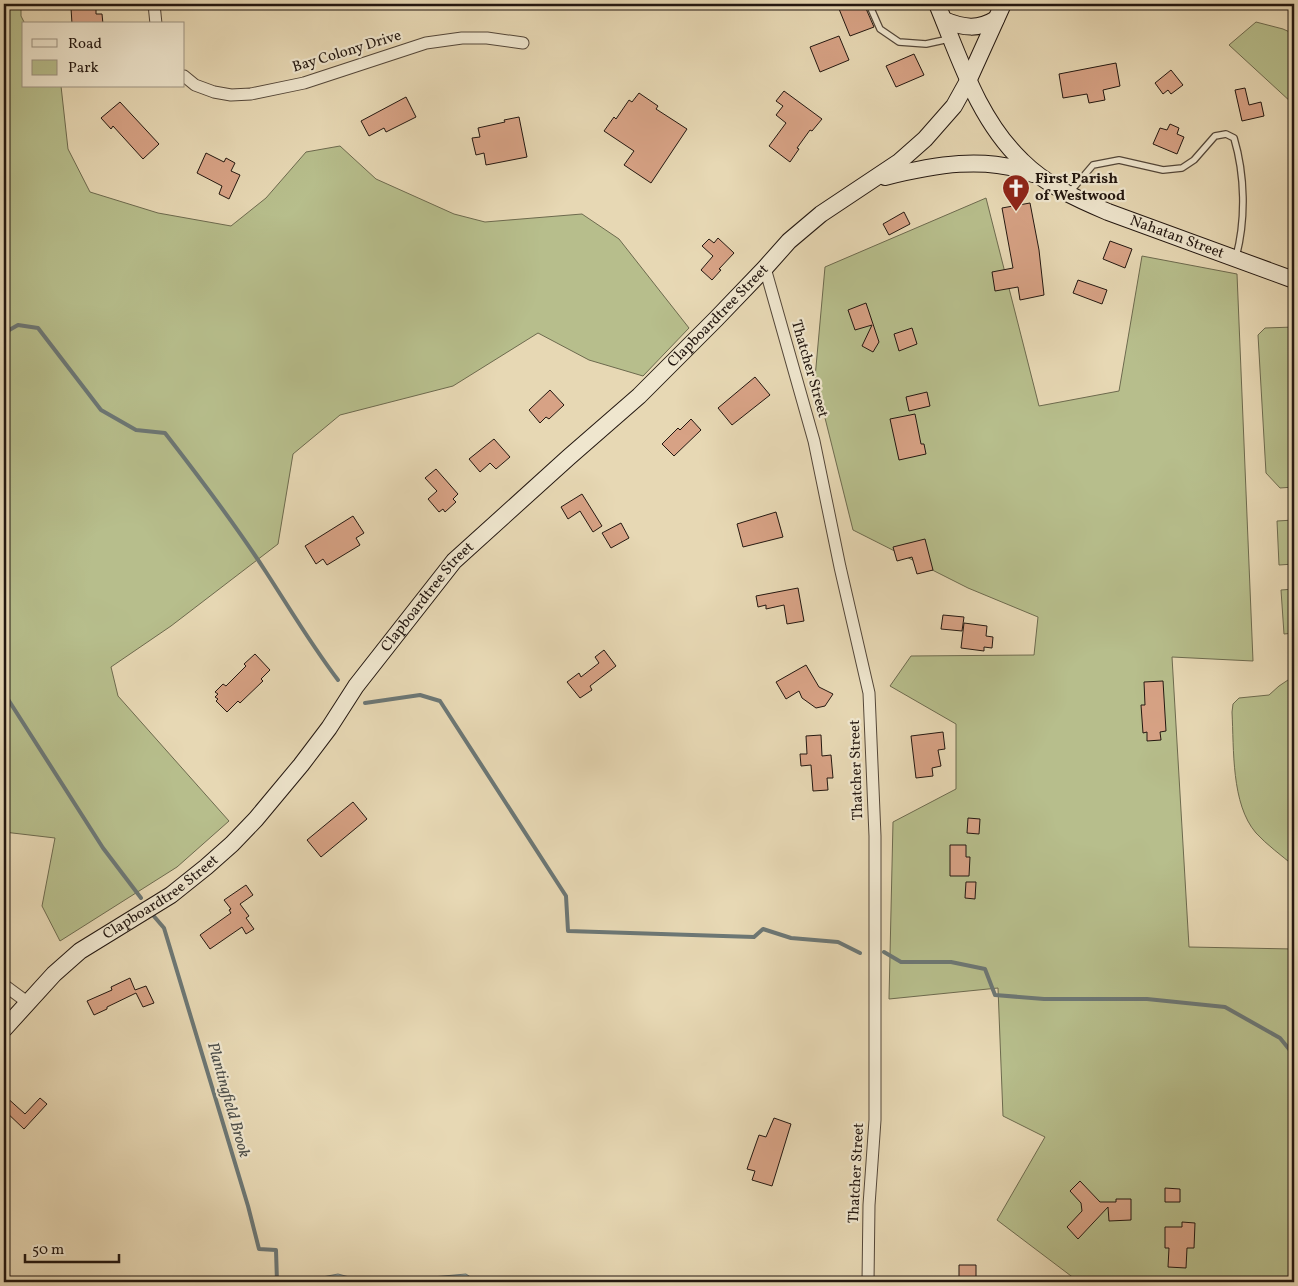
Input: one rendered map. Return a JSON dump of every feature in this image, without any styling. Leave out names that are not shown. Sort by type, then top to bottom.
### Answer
[{"type":"main road","name":"Nahatan Street","points":[[937,4],[980,104],[993,126],[1013,152],[1042,178],[1068,194],[1115,215],[1294,280]]},
{"type":"main road","name":"Clapboardtree Street","points":[[4,1029],[54,974],[80,951],[171,895],[206,868],[232,844],[256,819],[301,765],[329,728],[356,686],[454,561],[639,396],[765,268],[789,241],[815,220],[899,162],[930,134],[954,106],[969,79],[1002,4]]},
{"type":"main road","points":[[944,20],[953,24],[973,27],[986,25],[996,20]]},
{"type":"main road","name":"Clapboardtree Street","points":[[873,180],[946,164],[1002,165],[1018,168],[1042,178]]},
{"type":"street","points":[[154,4],[156,22]]},
{"type":"street","name":"Bay Colony Drive","points":[[185,77],[195,85],[214,92],[231,96],[251,94],[304,83],[426,43],[462,38],[487,38],[523,43]]},
{"type":"street","name":"Thatcher Street","points":[[765,268],[814,441],[869,694],[875,836],[875,1120],[869,1205],[868,1282]]},
{"type":"street","points":[[4,985],[27,1002]]},
{"type":"lane","points":[[869,4],[880,30],[899,42],[926,44],[951,38]]},
{"type":"lane","points":[[1068,194],[1093,166],[1119,160],[1163,170],[1182,168],[1194,160],[1215,136],[1226,134],[1234,138],[1239,155],[1242,187],[1241,229],[1236,259]]},
{"type":"green space","points":[[4,4],[21,4],[21,16],[24,22],[22,22],[22,88],[61,88],[68,149],[90,192],[158,213],[231,226],[266,198],[306,152],[340,146],[376,179],[454,214],[485,222],[582,214],[619,239],[689,328],[643,376],[589,360],[538,333],[453,386],[340,415],[293,454],[278,544],[171,626],[111,667],[118,696],[229,821],[177,867],[60,941],[42,906],[55,838],[4,832]]},
{"type":"green space","points":[[1256,22],[1294,34],[1294,104],[1229,45]]},
{"type":"green space","points":[[986,198],[1039,406],[1119,391],[1142,256],[1237,274],[1253,661],[1172,657],[1189,947],[1293,949],[1294,1282],[1079,1282],[997,1220],[1045,1137],[1003,1116],[998,988],[889,999],[893,822],[956,789],[956,724],[890,686],[911,656],[1034,655],[1038,617],[968,588],[853,530],[815,378],[825,267]]},
{"type":"green space","points":[[1294,327],[1294,487],[1280,488],[1266,473],[1258,335],[1265,328]]},
{"type":"green space","points":[[1294,520],[1294,564],[1279,565],[1277,521]]},
{"type":"green space","points":[[1294,589],[1294,633],[1284,634],[1281,590]]},
{"type":"green space","points":[[1294,676],[1294,866],[1256,833],[1242,807],[1235,776],[1232,712],[1233,704],[1239,698],[1269,695]]},
{"type":"water","points":[[338,1274],[368,1282],[314,1282],[317,1278]]},
{"type":"water","points":[[466,1274],[478,1282],[425,1282],[432,1277]]},
{"type":"building","points":[[75,4],[96,4],[96,14],[102,14],[103,22],[72,22],[71,8],[75,8]]},
{"type":"building","points":[[837,4],[864,4],[874,27],[850,36]]},
{"type":"building","points":[[839,36],[849,60],[820,72],[810,47]]},
{"type":"building","points":[[914,54],[924,75],[896,87],[886,66]]},
{"type":"building","points":[[1116,63],[1120,86],[1103,90],[1105,100],[1089,103],[1087,94],[1063,98],[1059,74]]},
{"type":"building","points":[[1171,70],[1183,85],[1171,94],[1168,90],[1163,94],[1155,83]]},
{"type":"building","points":[[1245,88],[1249,105],[1261,102],[1264,116],[1242,121],[1235,90]]},
{"type":"building","points":[[784,91],[822,119],[812,131],[810,130],[790,162],[769,146],[786,123],[776,115],[783,106],[776,101]]},
{"type":"building","points":[[639,93],[658,106],[656,109],[687,129],[651,183],[624,165],[634,151],[604,131],[614,117],[616,119],[629,100],[632,102]]},
{"type":"building","points":[[406,97],[416,117],[386,132],[384,128],[369,136],[361,121]]},
{"type":"building","points":[[120,102],[159,144],[143,159],[113,126],[111,129],[101,118]]},
{"type":"building","points":[[519,117],[527,157],[486,165],[484,153],[476,155],[472,138],[480,137],[478,128]]},
{"type":"building","points":[[1170,124],[1179,128],[1177,134],[1184,137],[1177,154],[1153,144],[1160,128],[1167,130]]},
{"type":"building","points":[[206,153],[224,162],[226,158],[235,163],[231,171],[240,175],[229,199],[219,194],[222,186],[197,173]]},
{"type":"building","points":[[1030,203],[1039,250],[1044,295],[1020,300],[1018,287],[995,291],[992,272],[1013,268],[1002,208]]},
{"type":"building","points":[[904,212],[910,224],[889,235],[883,224]]},
{"type":"building","points":[[718,238],[734,253],[719,269],[721,270],[712,280],[701,270],[713,256],[702,246],[709,239],[714,243]]},
{"type":"building","points":[[1110,241],[1132,249],[1125,268],[1103,259]]},
{"type":"building","points":[[1078,280],[1107,290],[1102,304],[1073,293]]},
{"type":"building","points":[[866,303],[879,342],[873,352],[862,346],[872,325],[855,330],[848,310]]},
{"type":"building","points":[[912,328],[917,344],[899,351],[894,334]]},
{"type":"building","points":[[755,377],[770,395],[732,425],[718,408]]},
{"type":"building","points":[[550,390],[564,405],[549,419],[546,417],[540,423],[529,410]]},
{"type":"building","points":[[927,392],[930,406],[909,411],[906,397]]},
{"type":"building","points":[[915,414],[921,444],[924,444],[926,454],[899,460],[890,419]]},
{"type":"building","points":[[691,419],[701,430],[674,456],[662,444],[678,428],[680,430]]},
{"type":"building","points":[[494,439],[510,457],[496,469],[490,463],[480,472],[469,459]]},
{"type":"building","points":[[436,469],[458,494],[453,499],[456,502],[445,512],[443,509],[439,512],[428,499],[437,491],[425,478]]},
{"type":"building","points":[[582,494],[602,526],[593,532],[580,511],[568,519],[561,507]]},
{"type":"building","points":[[776,512],[783,537],[743,547],[737,524]]},
{"type":"building","points":[[353,516],[364,533],[356,538],[360,545],[327,565],[323,559],[316,564],[305,546]]},
{"type":"building","points":[[621,523],[629,538],[611,548],[602,533]]},
{"type":"building","points":[[925,539],[933,570],[917,574],[912,557],[897,561],[893,547]]},
{"type":"building","points":[[798,588],[804,621],[787,624],[784,605],[766,609],[766,605],[758,607],[756,596]]},
{"type":"building","points":[[943,615],[964,617],[962,631],[941,629]]},
{"type":"building","points":[[964,623],[987,626],[986,636],[993,637],[992,648],[984,647],[984,651],[961,648]]},
{"type":"building","points":[[604,650],[616,666],[590,686],[592,690],[580,698],[567,682],[579,673],[581,677],[599,663],[595,657]]},
{"type":"building","points":[[255,654],[270,670],[261,679],[263,681],[240,703],[238,701],[227,712],[216,701],[218,699],[215,697],[218,694],[215,692],[223,684],[226,686]]},
{"type":"building","points":[[806,665],[819,687],[833,694],[825,706],[816,708],[802,698],[799,691],[786,699],[776,682]]},
{"type":"building","points":[[1163,681],[1166,731],[1160,732],[1161,740],[1147,741],[1147,732],[1143,733],[1141,705],[1145,705],[1144,682]]},
{"type":"building","points":[[943,732],[945,749],[938,750],[941,766],[932,768],[933,776],[916,778],[911,736]]},
{"type":"building","points":[[821,735],[822,756],[831,755],[833,778],[827,778],[828,790],[813,791],[811,765],[801,766],[800,754],[807,754],[806,736]]},
{"type":"building","points":[[353,802],[367,819],[321,857],[307,840]]},
{"type":"building","points":[[968,818],[980,819],[979,834],[967,833]]},
{"type":"building","points":[[950,845],[966,845],[966,857],[970,857],[969,876],[950,876]]},
{"type":"building","points":[[966,882],[976,882],[975,899],[965,898]]},
{"type":"building","points":[[246,885],[253,895],[240,904],[249,916],[246,918],[254,929],[246,934],[242,927],[210,949],[200,935],[231,913],[229,910],[231,909],[224,900]]},
{"type":"building","points":[[130,978],[135,990],[146,986],[154,1003],[143,1007],[136,993],[94,1015],[87,1001],[112,990],[111,987]]},
{"type":"building","points":[[4,1095],[25,1114],[40,1098],[47,1104],[24,1129],[4,1110]]},
{"type":"building","points":[[774,1118],[791,1124],[772,1186],[752,1180],[755,1171],[747,1169],[759,1135],[766,1137]]},
{"type":"building","points":[[1080,1181],[1100,1202],[1116,1202],[1116,1199],[1131,1199],[1131,1220],[1109,1221],[1108,1207],[1078,1239],[1067,1227],[1082,1211],[1081,1203],[1070,1191]]},
{"type":"building","points":[[1165,1188],[1180,1189],[1180,1202],[1165,1202]]},
{"type":"building","points":[[1182,1222],[1195,1223],[1194,1248],[1187,1248],[1186,1268],[1168,1267],[1169,1248],[1165,1248],[1165,1227],[1182,1227]]},
{"type":"building","points":[[959,1265],[976,1265],[976,1282],[959,1282]]},
{"type":"waterway","points":[[4,333],[18,325],[38,328],[101,410],[136,430],[165,433],[242,536],[310,641],[338,680]]},
{"type":"waterway","name":"Plantingfield Brook","points":[[4,693],[103,848],[141,898]]},
{"type":"waterway","points":[[365,703],[420,695],[440,701],[566,896],[568,931],[754,937],[763,929],[791,938],[838,942],[860,953]]},
{"type":"waterway","name":"Plantingfield Brook","points":[[152,914],[164,928],[248,1206],[259,1249],[276,1250],[277,1282]]},
{"type":"waterway","points":[[884,952],[901,962],[951,962],[985,969],[995,995],[1044,999],[1147,999],[1225,1007],[1280,1038],[1293,1054],[1292,1076],[1294,1078]]},
{"type":"place","name":"First Parish of Westwood","points":[[1016,212]]}]
